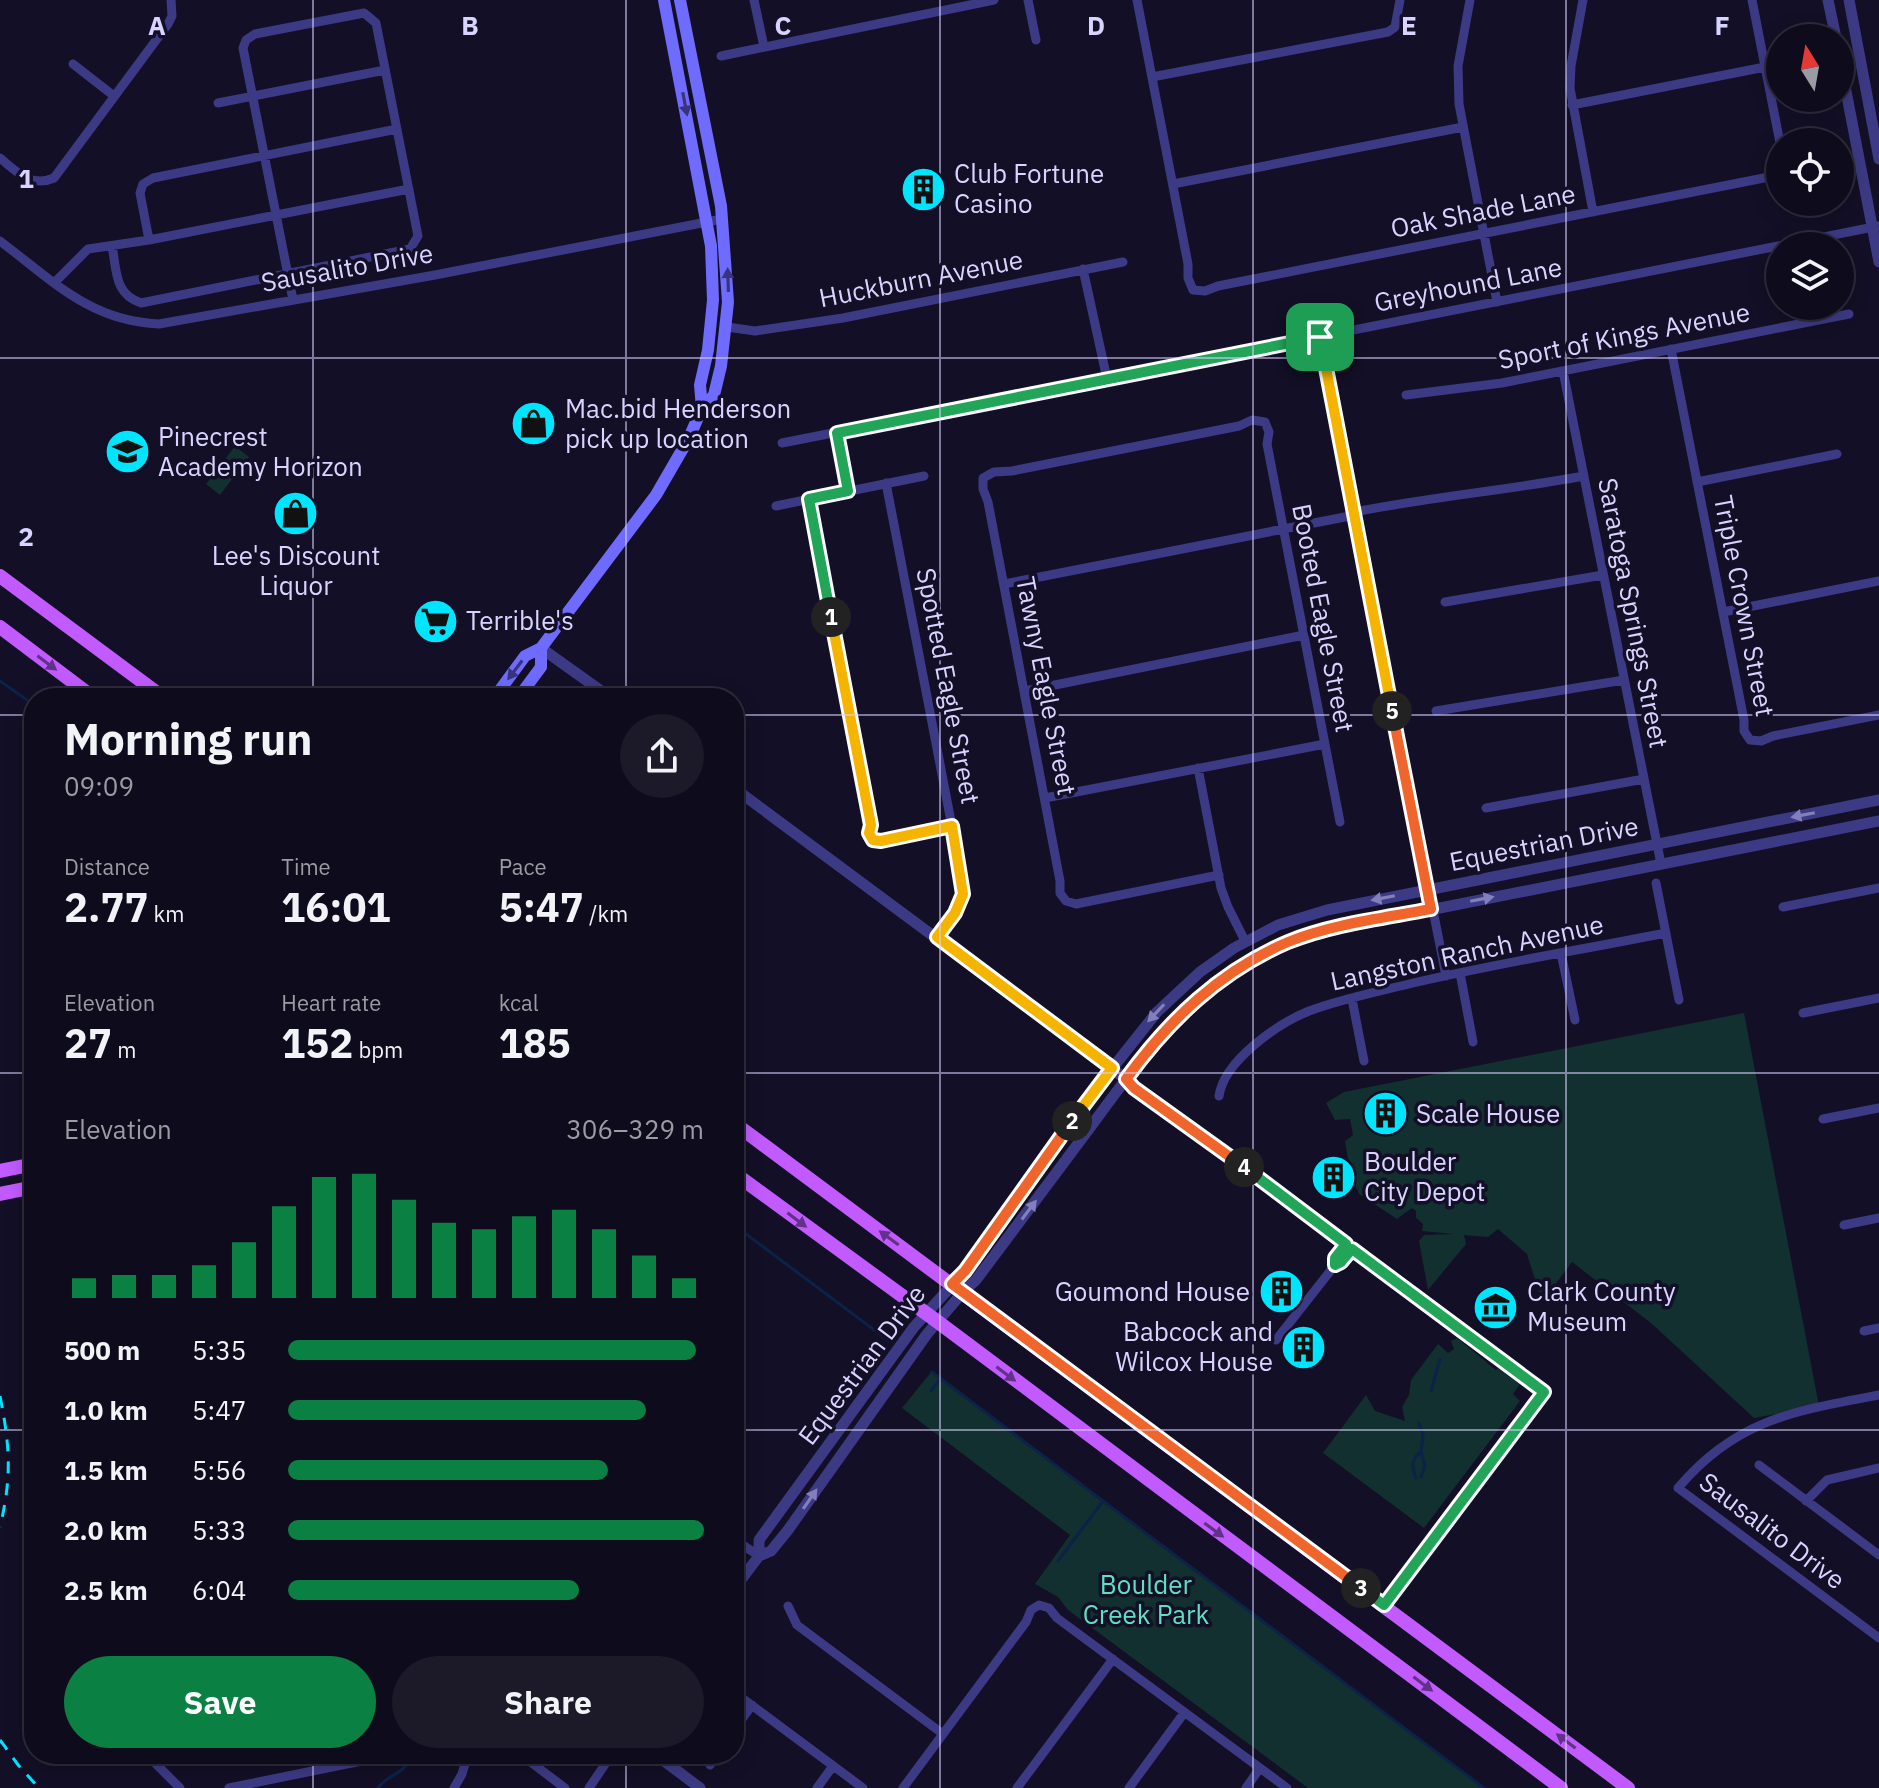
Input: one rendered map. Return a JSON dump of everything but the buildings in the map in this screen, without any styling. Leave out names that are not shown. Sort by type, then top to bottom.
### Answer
[{"type":"main road","points":[[664,0],[707,222],[713,300],[708,350],[700,385],[702,408]]},
{"type":"main road","points":[[501,688],[525,656],[541,648],[656,495],[689,438],[702,408],[714,395],[727,327],[728,276],[722,219],[680,0]]},
{"type":"main road","points":[[674,50],[689,47]]},
{"type":"main road","points":[[0,576],[151,688]]},
{"type":"main road","points":[[0,627],[81,688]]},
{"type":"main road","points":[[525,688],[541,667],[541,648]]},
{"type":"main road","points":[[744,1130],[1628,1788]]},
{"type":"main road","points":[[0,1171],[24,1166]]},
{"type":"main road","points":[[744,1180],[1561,1788]]},
{"type":"main road","points":[[0,1194],[24,1189]]},
{"type":"street","points":[[754,0],[764,47]]},
{"type":"street","points":[[721,56],[994,0]]},
{"type":"street","points":[[1028,0],[1036,40]]},
{"type":"street","points":[[1137,0],[1173,184],[1463,127]]},
{"type":"street","points":[[1152,77],[1388,32],[1395,27],[1400,0]]},
{"type":"street","points":[[1470,0],[1457,83],[1497,302]]},
{"type":"street","points":[[1583,0],[1570,75],[1572,105],[1593,212]]},
{"type":"street","points":[[1752,0],[1777,128]]},
{"type":"street","points":[[1828,0],[1833,24]]},
{"type":"street","points":[[1849,0],[1879,159]]},
{"type":"street","points":[[0,158],[28,179],[44,182],[54,178],[168,24],[172,3]]},
{"type":"street","points":[[112,246],[121,289],[129,299],[141,303],[288,275],[410,249],[418,236],[409,189],[376,23],[364,13],[255,34],[246,40],[243,48],[252,96],[276,215],[288,275],[293,300]]},
{"type":"street","points":[[73,64],[114,96]]},
{"type":"street","points":[[1572,105],[1765,67]]},
{"type":"street","points":[[218,103],[385,70]]},
{"type":"street","points":[[1851,112],[1876,227],[1879,262]]},
{"type":"street","points":[[149,240],[140,193],[143,184],[153,178],[397,129]]},
{"type":"street","name":"Oak Shade Lane","points":[[1173,184],[1188,278],[1193,290],[1205,291],[1766,178]]},
{"type":"street","points":[[55,282],[84,252],[409,189]]},
{"type":"street","name":"Sausalito Drive","points":[[0,241],[101,313],[141,323],[175,322],[722,219]]},
{"type":"street","name":"Greyhound Lane","points":[[782,443],[1876,227]]},
{"type":"street","name":"Huckburn Avenue","points":[[727,327],[755,331],[843,318],[1123,262]]},
{"type":"street","points":[[1083,269],[1107,379]]},
{"type":"street","name":"Sport of Kings Avenue","points":[[1406,395],[1502,383],[1818,320]]},
{"type":"street","points":[[1320,337],[1446,976]]},
{"type":"street","name":"Triple Crown Street","points":[[1671,349],[1744,731],[1750,740],[1761,741],[1879,715]]},
{"type":"street","name":"Saratoga Springs Street","points":[[1563,371],[1661,864]]},
{"type":"street","name":"Tawny Eagle Street","points":[[1219,875],[1076,904],[1066,901],[1060,893],[1045,798],[983,478],[994,472],[1239,426],[1252,420],[1265,422]]},
{"type":"street","name":"Booted Eagle Street","points":[[1265,422],[1340,822]]},
{"type":"street","points":[[837,433],[848,491]]},
{"type":"street","points":[[1697,482],[1837,454]]},
{"type":"street","points":[[776,506],[924,476]]},
{"type":"street","points":[[1004,584],[1433,497],[1507,490],[1584,476]]},
{"type":"street","name":"Spotted Eagle Street","points":[[886,483],[963,894],[955,913],[937,937]]},
{"type":"street","points":[[809,499],[871,825],[869,833],[873,840],[881,841],[952,826]]},
{"type":"street","points":[[1445,602],[1603,575]]},
{"type":"street","points":[[1723,612],[1879,581]]},
{"type":"street","points":[[1025,691],[1304,635]]},
{"type":"street","points":[[541,648],[597,688]]},
{"type":"street","points":[[1436,711],[1624,680]]},
{"type":"street","points":[[1045,798],[1325,744]]},
{"type":"street","points":[[1198,768],[1219,875],[1228,907],[1245,941]]},
{"type":"street","points":[[1486,808],[1644,779]]},
{"type":"street","points":[[744,795],[1544,1392],[1384,1605]]},
{"type":"street","name":"Equestrian Drive","points":[[759,1556],[759,1540],[931,1317],[957,1288],[965,1271],[1136,1035],[1178,990],[1245,941],[1304,916],[1879,800]]},
{"type":"street","name":"Equestrian Drive","points":[[957,1288],[976,1280],[1126,1079],[1189,1004],[1245,965],[1289,942],[1431,909],[1879,821]]},
{"type":"street","points":[[1656,883],[1679,1000]]},
{"type":"street","points":[[1783,907],[1879,888]]},
{"type":"street","name":"Langston Ranch Avenue","points":[[1219,1096],[1221,1084],[1232,1066],[1261,1040],[1307,1012],[1446,976],[1666,933]]},
{"type":"street","points":[[1561,953],[1575,1020]]},
{"type":"street","points":[[1460,973],[1473,1042]]},
{"type":"street","points":[[1803,1013],[1879,998]]},
{"type":"street","points":[[1352,999],[1364,1061]]},
{"type":"street","points":[[1823,1119],[1879,1108]]},
{"type":"street","points":[[1844,1225],[1879,1218]]},
{"type":"street","points":[[1276,1340],[1335,1265],[1335,1258],[1349,1246]]},
{"type":"street","name":"Equestrian Drive","points":[[744,1576],[759,1556],[771,1551],[788,1530],[931,1317]]},
{"type":"street","points":[[1864,1331],[1879,1328]]},
{"type":"street","name":"Sausalito Drive","points":[[1879,1395],[1758,1424],[1716,1449],[1678,1488],[1879,1638]]},
{"type":"street","points":[[1759,1465],[1879,1555]]},
{"type":"street","points":[[1806,1501],[1827,1480],[1879,1468]]},
{"type":"street","points":[[744,1546],[759,1556]]},
{"type":"street","points":[[903,1788],[1026,1622],[1031,1610],[1039,1605],[1049,1608],[1057,1618],[1287,1788]]},
{"type":"street","points":[[788,1606],[797,1625],[943,1734]]},
{"type":"street","points":[[1017,1788],[1113,1659]]},
{"type":"street","points":[[744,1699],[863,1788]]},
{"type":"street","points":[[744,1716],[752,1705]]},
{"type":"street","points":[[1129,1788],[1184,1713]]},
{"type":"street","points":[[156,1764],[180,1788]]},
{"type":"street","points":[[229,1788],[347,1764]]},
{"type":"street","points":[[454,1788],[465,1764]]},
{"type":"street","points":[[533,1764],[565,1788]]},
{"type":"street","points":[[589,1788],[605,1764]]},
{"type":"street","points":[[668,1764],[700,1788]]},
{"type":"street","points":[[817,1788],[833,1766]]},
{"type":"street","points":[[1246,1788],[1260,1768]]},
{"type":"green space","points":[[235,446],[249,457],[220,495],[206,484]]},
{"type":"green space","points":[[1744,1013],[1819,1406],[1754,1418],[1651,1323],[1572,1262],[1542,1302],[1527,1254],[1498,1229],[1488,1237],[1464,1235],[1466,1244],[1428,1290],[1419,1241],[1424,1235],[1453,1234],[1422,1231],[1423,1224],[1412,1208],[1397,1219],[1359,1194],[1350,1171],[1345,1141],[1353,1135],[1350,1119],[1335,1120],[1326,1103],[1344,1092]]},
{"type":"green space","points":[[1457,1338],[1496,1370],[1498,1368],[1520,1384],[1513,1394],[1520,1401],[1424,1528],[1323,1453],[1366,1395],[1375,1411],[1405,1421],[1402,1407],[1409,1395],[1411,1380],[1438,1344],[1448,1353],[1454,1349],[1451,1341]]},
{"type":"green space","name":"Boulder Creek Park","points":[[932,1371],[1485,1788],[1308,1788],[1068,1610],[1058,1597],[1035,1584],[1070,1535],[902,1408]]},
{"type":"waterway","points":[[0,681],[24,698]]},
{"type":"waterway","points":[[744,1232],[889,1341]]},
{"type":"waterway","points":[[1431,1391],[1440,1359]]},
{"type":"waterway","points":[[932,1372],[1484,1788]]},
{"type":"waterway","points":[[931,1391],[940,1379]]},
{"type":"waterway","points":[[1419,1423],[1425,1466],[1421,1477]]},
{"type":"waterway","points":[[1416,1478],[1413,1465],[1419,1453]]},
{"type":"waterway","points":[[1058,1561],[1103,1501]]},
{"type":"waterway","points":[[378,1788],[407,1764]]},
{"type":"railway","points":[[0,1396],[8,1462],[0,1527]]},
{"type":"railway","points":[[0,1740],[39,1788]]},
{"type":"place","name":"Club Fortune Casino","points":[[923,189]]},
{"type":"place","name":"Mac.bid Henderson pick up location","points":[[534,424]]},
{"type":"place","name":"Pinecrest Academy Horizon","points":[[127,452]]},
{"type":"place","name":"Lee's Discount Liquor","points":[[296,513]]},
{"type":"place","name":"Terrible's","points":[[435,621]]},
{"type":"place","name":"Scale House","points":[[1385,1114]]},
{"type":"place","name":"Boulder City Depot","points":[[1333,1177]]},
{"type":"place","name":"Goumond House","points":[[1281,1292]]},
{"type":"place","name":"Clark County Museum","points":[[1496,1307]]},
{"type":"place","name":"Babcock and Wilcox House","points":[[1304,1347]]},
{"type":"route","points":[[1320,337],[1431,909],[1309,935],[1267,952],[1189,1004],[1126,1079],[1346,1244],[1335,1258],[1335,1265],[1352,1249],[1544,1392],[1384,1605],[952,1284],[965,1271],[1112,1068],[937,937],[955,913],[963,894],[952,826],[881,841],[873,840],[869,833],[871,825],[809,499],[848,491],[837,433],[1320,337]]}]
